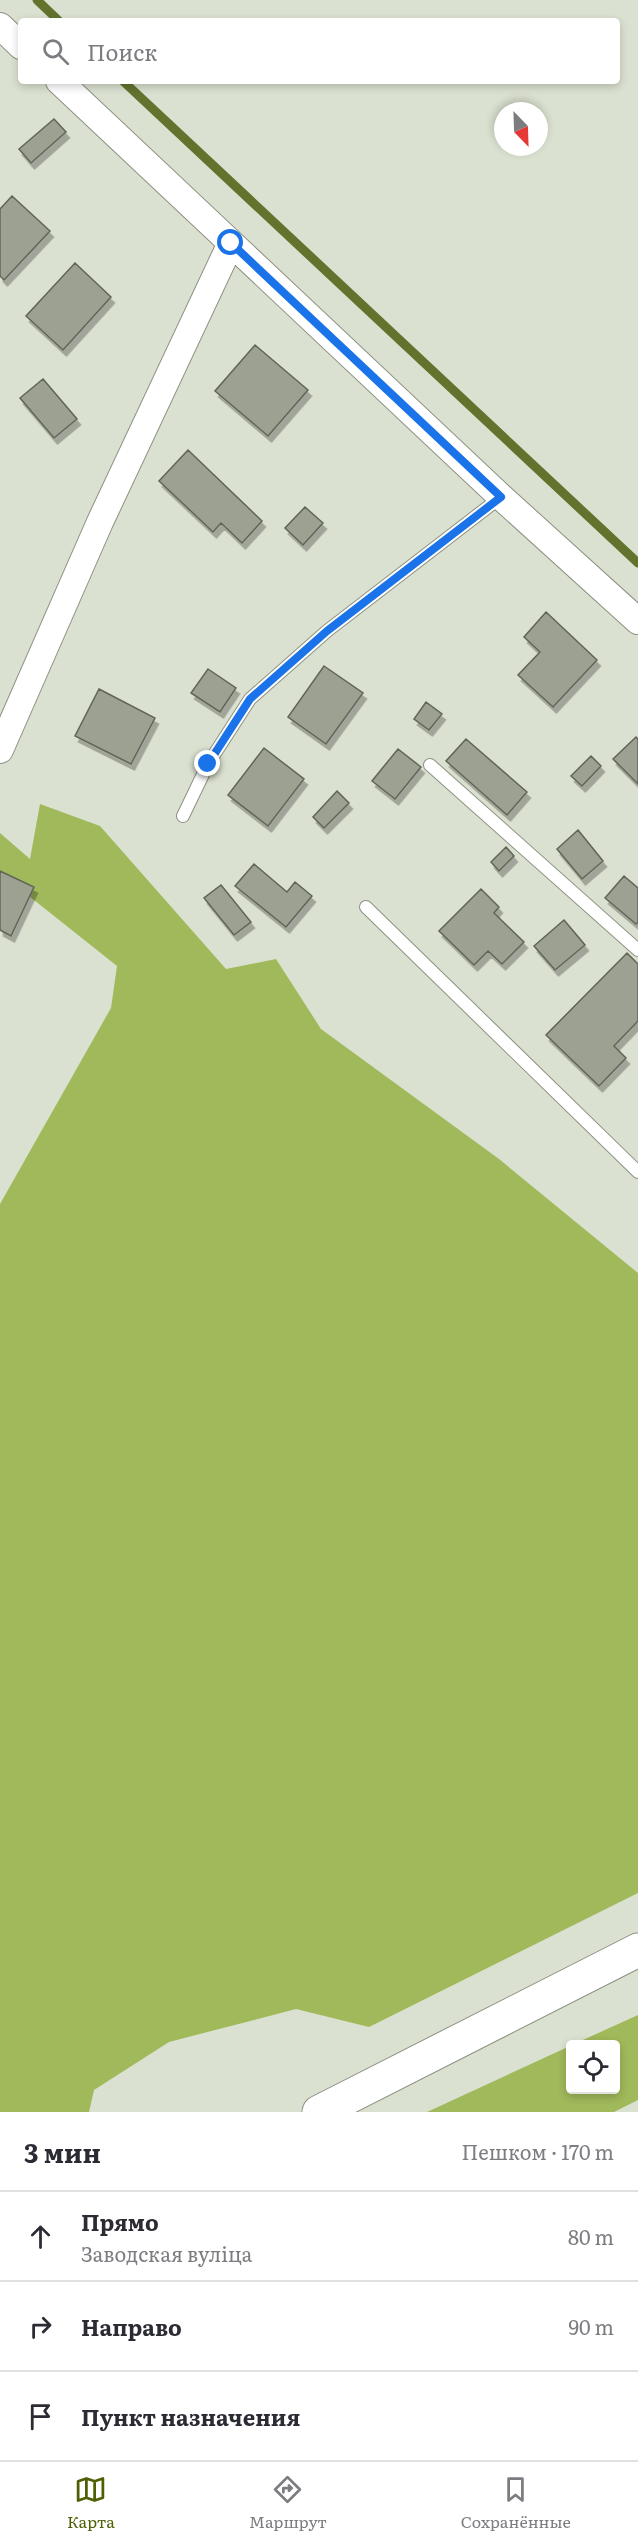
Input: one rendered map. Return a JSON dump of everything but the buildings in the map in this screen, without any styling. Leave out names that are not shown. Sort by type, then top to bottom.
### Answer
[{"type":"main road","points":[[319,2112],[638,1950]]},
{"type":"street","points":[[0,26],[18,43]]},
{"type":"street","points":[[62,84],[501,497],[638,621]]},
{"type":"street","points":[[0,750],[100,522],[231,243]]},
{"type":"lane","points":[[183,816],[208,764],[250,699],[327,631],[501,497]]},
{"type":"lane","points":[[430,765],[638,950]]},
{"type":"lane","points":[[366,907],[638,1172]]},
{"type":"green space","points":[[40,804],[100,826],[226,969],[276,959],[321,1029],[499,1159],[638,1273],[638,1893],[369,2027],[296,2009],[169,2042],[94,2090],[89,2112],[0,2112],[0,1204],[111,1008],[117,966],[0,873],[0,833],[30,859]]},
{"type":"green space","points":[[638,2015],[638,2100],[614,2112],[427,2112],[566,2048],[566,2094],[620,2094],[620,2040],[583,2040]]},
{"type":"waterway","points":[[37,0],[56,18]]},
{"type":"waterway","points":[[126,84],[638,563]]},
{"type":"route","points":[[208,764],[250,699],[327,631],[501,497],[231,243]]}]
